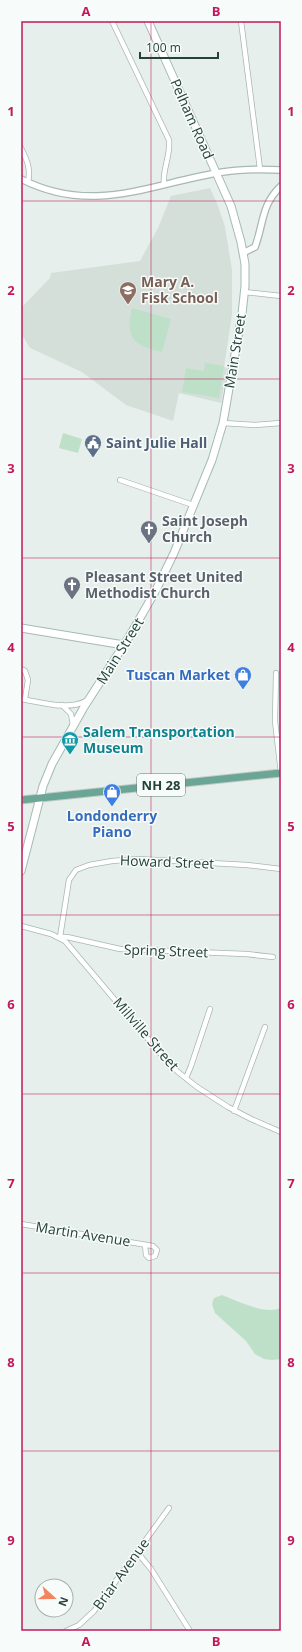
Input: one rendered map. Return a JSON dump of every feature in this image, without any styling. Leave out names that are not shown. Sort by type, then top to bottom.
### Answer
[{"type":"main road","name":"Pelham Road","points":[[148,21],[216,173]]},
{"type":"main road","name":"Main Street","points":[[21,871],[40,797],[52,764],[73,726],[124,645],[160,582],[194,505],[213,457],[223,423],[236,348],[245,275],[243,253],[231,206],[216,173]]},
{"type":"main road","points":[[21,628],[124,645]]},
{"type":"main road","name":"NH 28","points":[[21,800],[281,773]]},
{"type":"street","points":[[112,21],[169,140],[170,150],[163,174],[164,184]]},
{"type":"street","points":[[241,21],[260,169]]},
{"type":"street","points":[[21,148],[28,163],[28,182]]},
{"type":"street","points":[[21,179],[63,193],[99,197],[117,195],[216,173],[260,169],[281,170]]},
{"type":"street","points":[[243,253],[255,247],[264,210],[271,198],[281,186]]},
{"type":"street","points":[[244,292],[281,296]]},
{"type":"street","points":[[223,423],[247,425],[281,423]]},
{"type":"street","points":[[120,480],[194,505]]},
{"type":"street","points":[[21,669],[25,671],[28,680],[23,699],[62,705],[75,705],[90,699]]},
{"type":"street","points":[[276,673],[275,721],[281,773]]},
{"type":"street","points":[[62,705],[71,714],[73,726]]},
{"type":"street","name":"Howard Street","points":[[60,937],[69,880],[73,872],[85,866],[112,861],[138,859],[253,865],[281,868]]},
{"type":"street","name":"Millville Street","points":[[21,926],[60,937],[71,946],[166,1059],[197,1087],[234,1111],[281,1132]]},
{"type":"street","name":"Spring Street","points":[[60,937],[72,938],[120,949],[246,954],[273,957]]},
{"type":"street","points":[[186,1078],[210,1009]]},
{"type":"street","points":[[234,1111],[265,1027]]},
{"type":"street","name":"Martin Avenue","points":[[21,1224],[145,1245]]},
{"type":"street","name":"Briar Avenue","points":[[66,1631],[80,1625],[89,1616],[169,1508]]},
{"type":"street","points":[[137,1552],[151,1569],[190,1631]]},
{"type":"shaded area","name":"Mary A. Fisk School","points":[[210,188],[225,227],[232,270],[232,314],[224,367],[227,368],[221,403],[179,393],[173,421],[126,405],[82,372],[30,348],[21,333],[21,308],[50,278],[51,273],[140,261],[158,228],[171,196]]},
{"type":"green space","points":[[132,308],[171,319],[162,352],[144,347],[134,339],[130,326]]},
{"type":"green space","points":[[205,363],[224,366],[219,398],[182,392],[186,368],[204,371]]},
{"type":"green space","points":[[63,433],[82,439],[78,453],[59,448]]},
{"type":"green space","points":[[222,1295],[260,1309],[275,1310],[281,1308],[281,1359],[264,1359],[255,1354],[246,1341],[215,1313],[212,1304],[214,1298]]},
{"type":"place","name":"Mary A. Fisk School","points":[[128,305]]},
{"type":"place","name":"Saint Julie Hall","points":[[93,458]]},
{"type":"place","name":"Saint Joseph Church","points":[[149,544]]},
{"type":"place","name":"Pleasant Street United Methodist Church","points":[[72,600]]},
{"type":"place","name":"Tuscan Market","points":[[243,690]]},
{"type":"place","name":"Salem Transportation Museum","points":[[70,755]]},
{"type":"place","name":"Londonderry Piano","points":[[112,807]]}]
